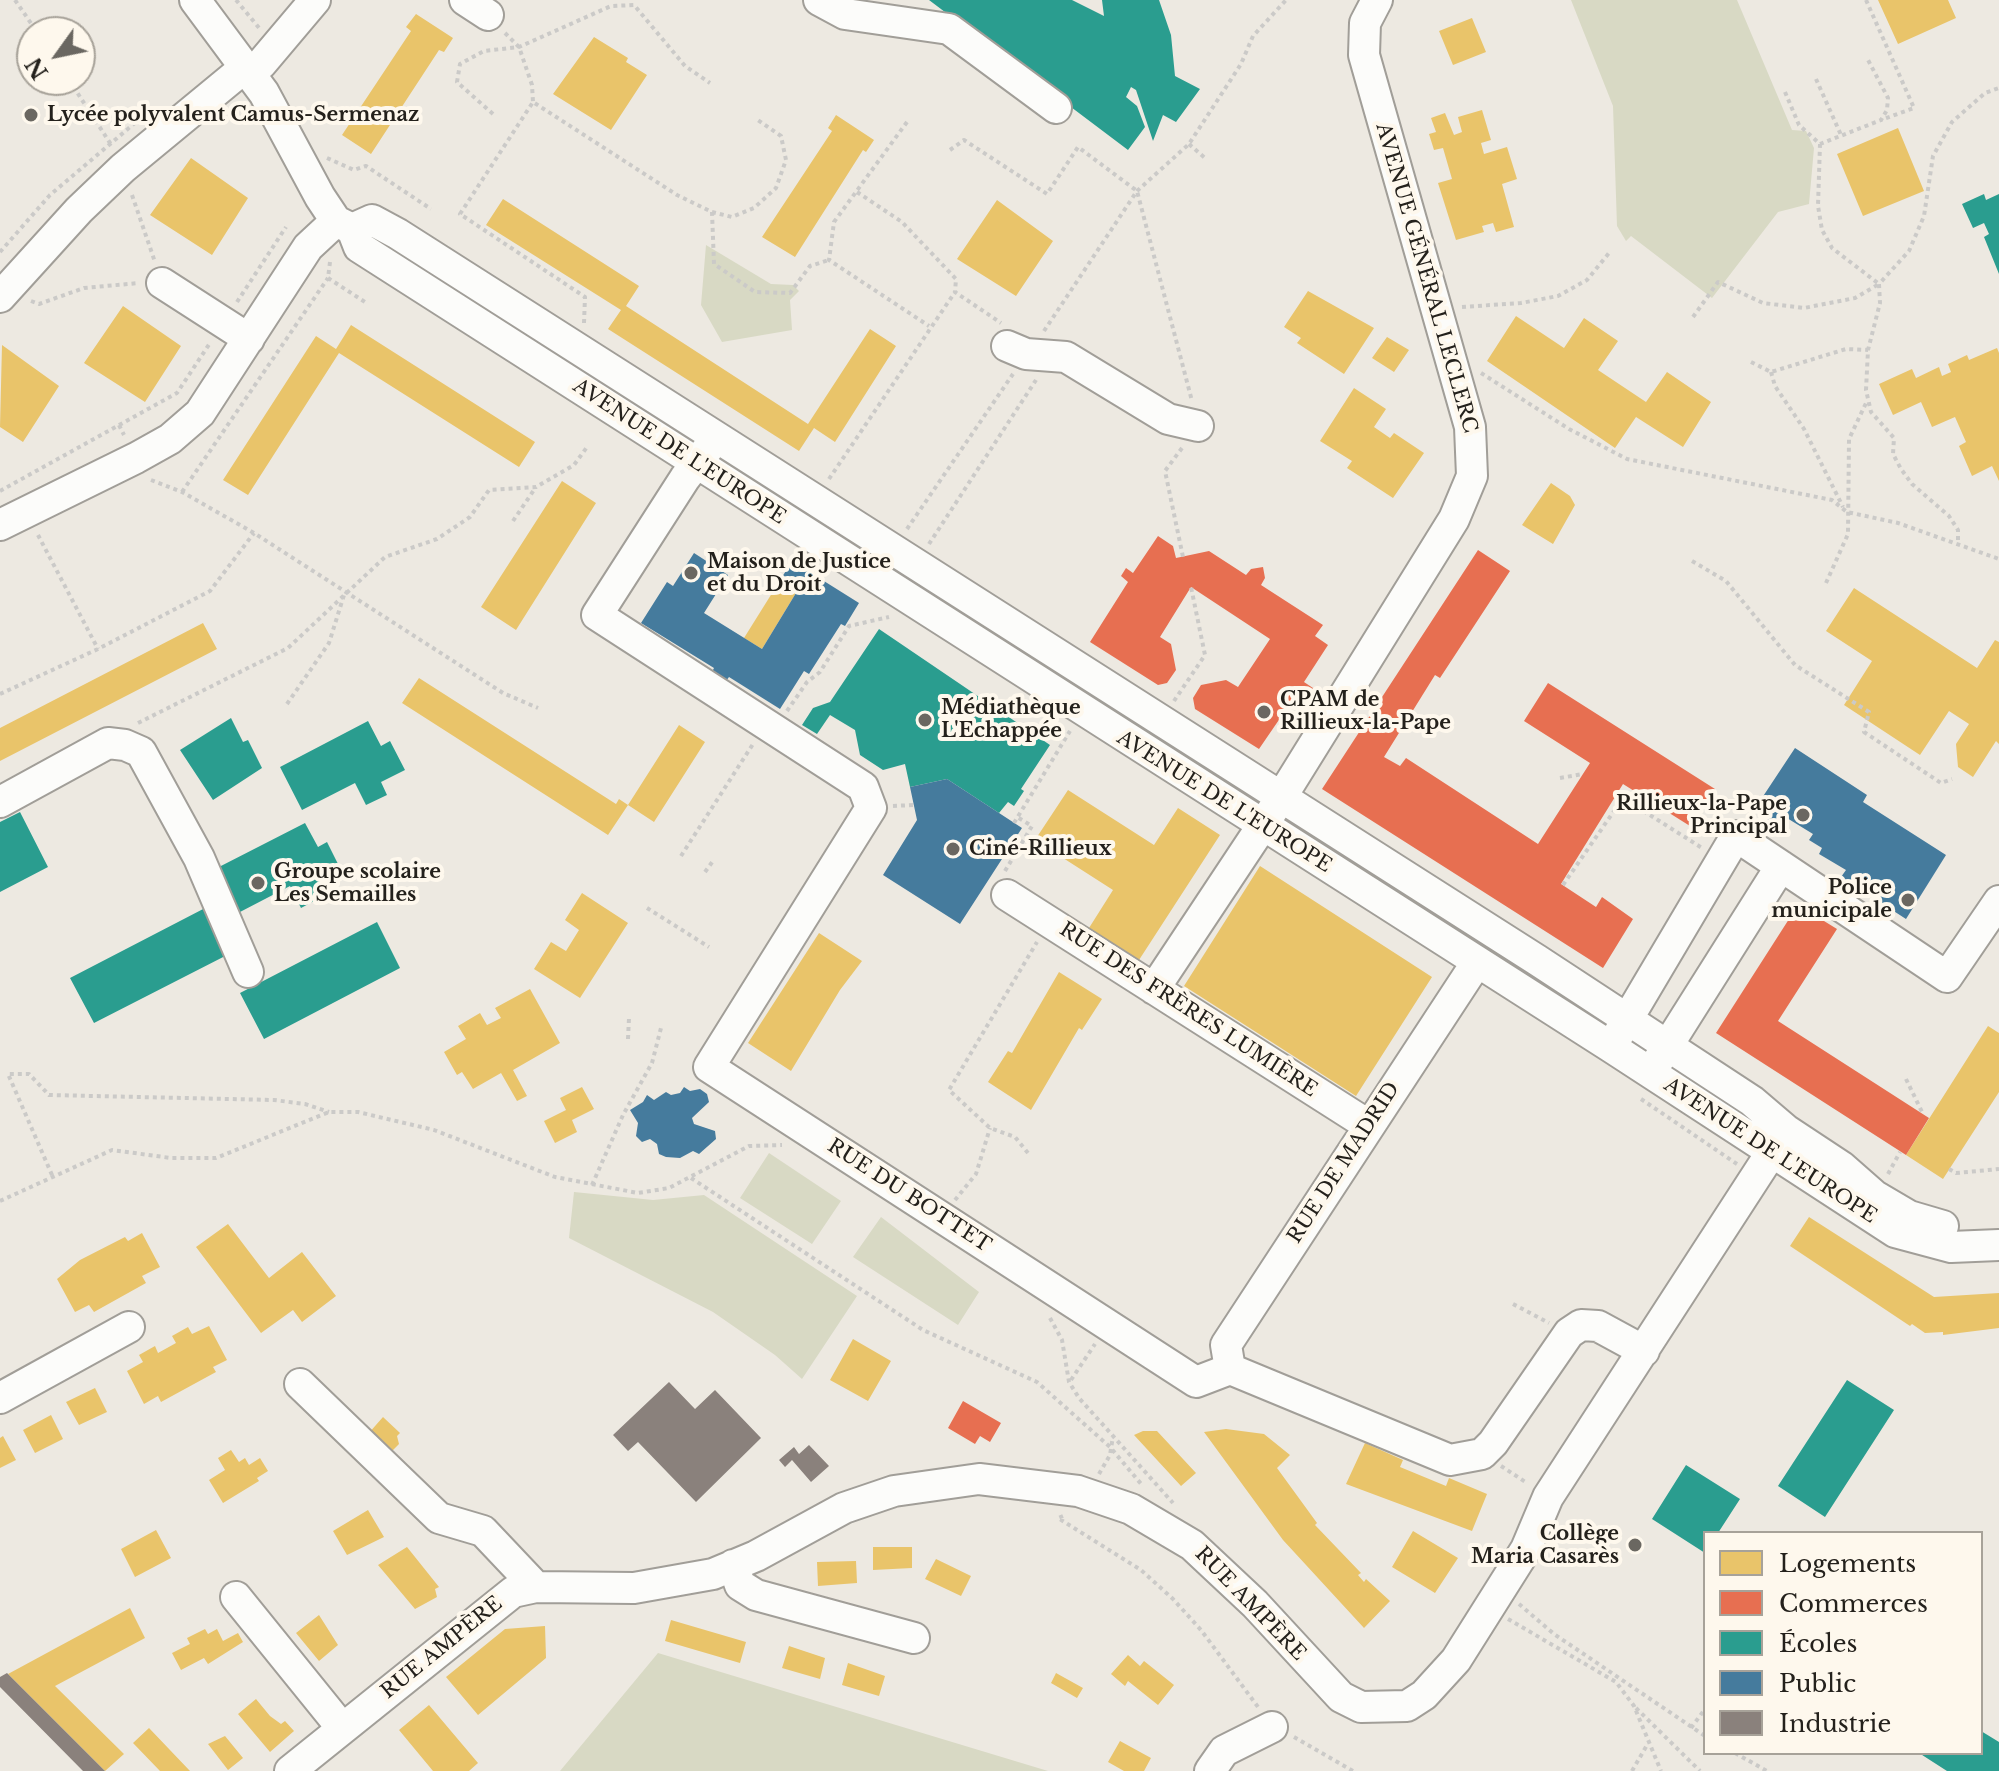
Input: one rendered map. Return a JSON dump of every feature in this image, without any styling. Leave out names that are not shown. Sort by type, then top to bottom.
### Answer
[{"type":"street","name":"AVENUE DE L'EUROPE","points":[[195,0],[248,70],[359,247],[1651,1073],[1779,1140],[1842,1167],[1875,1196],[1909,1216],[1933,1225],[1999,1226]]},
{"type":"street","points":[[11,298],[79,210],[123,168],[237,74],[261,64],[315,0]]},
{"type":"street","points":[[819,0],[845,14],[949,29],[1056,108]]},
{"type":"street","name":"AVENUE GÉNÉRAL LECLERC","points":[[1154,989],[1282,796],[1464,500],[1472,476],[1472,438],[1364,55],[1365,23],[1377,0]]},
{"type":"street","name":"AVENUE DE L'EUROPE","points":[[344,225],[372,220],[398,234],[1282,796],[1752,1101],[1779,1140],[1895,1232],[1951,1247],[1999,1245]]},
{"type":"street","points":[[7,519],[136,458],[170,439],[200,413],[308,247],[344,225]]},
{"type":"street","points":[[162,283],[249,339]]},
{"type":"street","points":[[1023,346],[1066,357],[1168,419],[1198,426]]},
{"type":"street","points":[[699,465],[716,438]]},
{"type":"street","name":"RUE DU BOTTET","points":[[699,465],[685,478],[597,615],[863,787],[871,808],[709,1067],[1196,1382],[1230,1369]]},
{"type":"street","points":[[0,802],[108,743],[125,745],[141,752],[199,858],[248,972]]},
{"type":"street","points":[[1611,1047],[1736,836],[1947,977],[1999,901]]},
{"type":"street","points":[[1651,1073],[1781,866]]},
{"type":"street","name":"RUE DES FRÈRES LUMIÈRE","points":[[1004,885],[1154,989],[1368,1125]]},
{"type":"street","name":"RUE DE MADRID","points":[[1230,1369],[1226,1345],[1477,962]]},
{"type":"street","name":"RUE AMPÈRE","points":[[290,1771],[503,1598],[536,1587],[634,1588],[713,1574],[844,1508],[894,1491],[979,1479],[1088,1493],[1131,1509],[1192,1545],[1255,1604],[1341,1697],[1361,1707],[1407,1706],[1424,1695],[1456,1660],[1526,1549],[1548,1497],[1779,1140]]},
{"type":"street","points":[[1230,1369],[1450,1460],[1482,1454],[1569,1333],[1581,1325],[1598,1326],[1644,1351]]},
{"type":"street","points":[[0,1398],[129,1327]]},
{"type":"street","points":[[300,1384],[439,1518],[483,1531],[536,1587]]},
{"type":"street","points":[[733,1565],[740,1585],[756,1595],[914,1638]]},
{"type":"street","points":[[236,1597],[342,1728]]},
{"type":"street","points":[[1210,1771],[1224,1751],[1272,1727]]},
{"type":"path","points":[[905,532],[1023,346],[1051,324],[1137,191],[1189,144],[1241,64],[1253,36],[1286,0]]},
{"type":"path","points":[[1820,144],[1914,108],[1866,0]]},
{"type":"path","points":[[493,114],[457,82],[460,64],[484,51],[519,47],[611,6],[634,5],[685,66],[710,83]]},
{"type":"path","points":[[477,8],[519,47],[532,85],[533,102],[460,214],[585,297],[584,333]]},
{"type":"path","points":[[1867,58],[1888,98],[1887,110],[1881,120]]},
{"type":"path","points":[[1816,79],[1841,135]]},
{"type":"path","points":[[1693,317],[1718,282],[1763,303],[1804,308],[1855,298],[1879,284],[1909,251],[1924,216],[1933,156],[1952,122],[1985,93],[1999,88]]},
{"type":"path","points":[[1785,92],[1799,125],[1820,144],[1818,206],[1822,230],[1832,248],[1879,284],[1880,303],[1868,350],[1867,401],[1871,412],[1894,438],[1893,454],[1901,469],[1912,484],[1949,516],[1958,530],[1958,541]]},
{"type":"path","points":[[11,298],[39,304],[84,288],[162,283],[123,168],[107,135],[80,96]]},
{"type":"path","points":[[533,102],[677,195],[712,212],[732,217],[754,208],[776,188],[786,160],[781,136],[755,118]]},
{"type":"path","points":[[829,260],[834,222],[907,122]]},
{"type":"path","points":[[950,150],[964,140],[1047,194],[1078,147],[1137,191],[1198,426],[1165,471],[1183,557]]},
{"type":"path","points":[[1189,144],[1205,158]]},
{"type":"path","points":[[323,157],[354,170],[366,166],[431,209]]},
{"type":"path","points":[[821,491],[929,326],[955,292],[956,279],[902,222],[857,192]]},
{"type":"path","points":[[712,212],[714,264],[755,292],[790,293],[810,266],[829,260]]},
{"type":"path","points":[[0,491],[177,393],[286,227]]},
{"type":"path","points":[[1438,312],[1558,296],[1587,280],[1609,253]]},
{"type":"path","points":[[829,260],[929,326]]},
{"type":"path","points":[[182,492],[328,278],[330,262]]},
{"type":"path","points":[[328,278],[368,304]]},
{"type":"path","points":[[955,292],[1023,346]]},
{"type":"path","points":[[927,547],[1023,346]]},
{"type":"path","points":[[1751,362],[1771,372],[1846,349],[1868,350]]},
{"type":"path","points":[[1449,354],[1569,429],[1627,459],[1832,500],[1847,512],[1958,541],[1999,559]]},
{"type":"path","points":[[1771,372],[1775,386],[1804,429],[1847,512]]},
{"type":"path","points":[[1826,583],[1848,534],[1849,439],[1867,401]]},
{"type":"path","points":[[119,425],[147,478],[182,492],[254,533],[503,693],[538,708]]},
{"type":"path","points":[[513,521],[536,487],[574,465],[587,447]]},
{"type":"path","points":[[12,484],[7,519],[98,649]]},
{"type":"path","points":[[137,724],[288,648],[385,557],[437,539],[470,517],[489,490],[536,487]]},
{"type":"path","points":[[0,694],[98,649],[210,591],[254,533]]},
{"type":"path","points":[[1692,561],[1726,581],[1795,665],[1869,712],[1864,732],[1941,783],[1952,779]]},
{"type":"path","points":[[1173,703],[1205,655],[1191,587]]},
{"type":"path","points":[[287,704],[329,643],[345,592]]},
{"type":"path","points":[[681,856],[766,724],[783,717],[807,682],[820,672],[849,626],[896,615]]},
{"type":"path","points":[[1014,823],[1074,726]]},
{"type":"path","points":[[1560,778],[1583,774]]},
{"type":"path","points":[[1617,794],[1721,860]]},
{"type":"path","points":[[1563,885],[1623,798]]},
{"type":"path","points":[[1004,885],[1032,826],[1017,817]]},
{"type":"path","points":[[705,872],[713,861]]},
{"type":"path","points":[[647,908],[709,947]]},
{"type":"path","points":[[1028,1153],[1015,1137],[990,1128],[949,1090],[1043,934]]},
{"type":"path","points":[[628,1039],[629,1018]]},
{"type":"path","points":[[592,1185],[623,1115],[652,1063],[661,1028]]},
{"type":"path","points":[[52,1175],[8,1074],[29,1074],[49,1095],[274,1100],[305,1104],[329,1112],[358,1112],[434,1130],[555,1177],[638,1193],[669,1188],[749,1146],[776,1143],[786,1147]]},
{"type":"path","points":[[1906,1079],[1923,1114]]},
{"type":"path","points":[[0,1201],[112,1150],[171,1158],[216,1158],[329,1112]]},
{"type":"path","points":[[941,1217],[976,1174],[990,1128]]},
{"type":"path","points":[[1888,1174],[1900,1152]]},
{"type":"path","points":[[1949,1169],[1956,1173],[1999,1169]]},
{"type":"path","points":[[691,1178],[923,1330],[1037,1382],[1110,1447],[1145,1489]]},
{"type":"path","points":[[1513,1304],[1569,1333]]},
{"type":"path","points":[[1045,1311],[1062,1340],[1069,1382],[1182,1513]]},
{"type":"path","points":[[1069,1382],[1109,1325]]},
{"type":"path","points":[[1113,1436],[1106,1466],[1088,1493],[1075,1511],[1058,1518],[1141,1570],[1173,1599],[1201,1630],[1272,1727],[1353,1771]]},
{"type":"path","points":[[1482,1454],[1548,1497]]},
{"type":"path","points":[[1495,1598],[1616,1682],[1634,1706],[1700,1771]]},
{"type":"path","points":[[1495,1598],[1539,1618],[1554,1634],[1703,1735]]},
{"type":"path","points":[[1634,1706],[1647,1745],[1661,1771]]},
{"type":"path","points":[[1691,1728],[1703,1712]]},
{"type":"path","points":[[1632,1771],[1647,1745]]},
{"type":"path","points":[[1739,1755],[1767,1771]]},
{"type":"green space","points":[[1571,0],[1737,0],[1792,130],[1806,131],[1814,148],[1809,204],[1778,212],[1712,298],[1631,236],[1626,241],[1617,226],[1613,106]]},
{"type":"green space","points":[[706,245],[771,284],[793,285],[799,291],[790,300],[792,330],[722,342],[701,305]]},
{"type":"green space","points":[[769,1153],[841,1201],[812,1244],[740,1198]]},
{"type":"green space","points":[[574,1192],[653,1200],[704,1195],[857,1296],[802,1379],[775,1355],[713,1312],[569,1238]]},
{"type":"green space","points":[[881,1217],[979,1292],[958,1325],[853,1257]]},
{"type":"green space","points":[[658,1653],[1048,1771],[560,1771]]},
{"type":"building: Logements","points":[[1878,0],[1948,0],[1956,18],[1898,44]]},
{"type":"building: Logements","points":[[416,14],[453,38],[444,52],[439,50],[371,154],[342,135],[411,31],[406,27]]},
{"type":"building: Logements","points":[[1472,18],[1486,52],[1453,65],[1439,31]]},
{"type":"building: Logements","points":[[594,37],[628,58],[626,62],[647,75],[611,130],[553,94]]},
{"type":"building: Logements","points":[[1482,110],[1491,140],[1481,143],[1484,154],[1507,147],[1517,179],[1502,184],[1514,227],[1496,232],[1493,223],[1482,226],[1484,232],[1456,240],[1438,183],[1452,179],[1443,148],[1434,150],[1429,134],[1436,132],[1431,118],[1445,113],[1454,135],[1462,132],[1458,117]]},
{"type":"building: Logements","points":[[836,115],[874,140],[866,152],[863,150],[795,257],[762,237],[832,131],[828,128]]},
{"type":"building: Logements","points":[[1898,128],[1924,191],[1863,216],[1837,154]]},
{"type":"building: Logements","points":[[191,158],[248,198],[212,255],[150,215]]},
{"type":"building: Logements","points":[[503,199],[639,286],[626,306],[808,424],[870,329],[896,346],[835,442],[814,428],[799,451],[608,329],[621,310],[486,225]]},
{"type":"building: Logements","points":[[997,200],[1053,241],[1016,296],[957,259]]},
{"type":"building: Logements","points":[[1308,291],[1374,328],[1344,374],[1297,343],[1301,338],[1284,327]]},
{"type":"building: Logements","points":[[123,306],[181,346],[145,402],[84,363]]},
{"type":"building: Logements","points":[[1516,316],[1564,348],[1584,318],[1618,341],[1598,370],[1646,402],[1667,372],[1711,402],[1683,447],[1636,417],[1615,448],[1487,361]]},
{"type":"building: Logements","points":[[351,325],[535,442],[519,467],[339,353],[248,495],[223,480],[316,336],[336,349]]},
{"type":"building: Logements","points":[[1387,337],[1409,350],[1394,372],[1372,358]]},
{"type":"building: Logements","points":[[2,345],[59,386],[23,442],[0,427]]},
{"type":"building: Logements","points":[[1997,348],[1999,481],[1992,466],[1972,476],[1959,446],[1966,442],[1955,417],[1932,427],[1921,402],[1893,415],[1879,384],[1912,369],[1916,378],[1939,367],[1942,376],[1951,372],[1948,364],[1967,355],[1969,360]]},
{"type":"building: Logements","points":[[1354,388],[1386,409],[1374,427],[1390,438],[1394,433],[1424,453],[1393,498],[1347,468],[1352,461],[1320,441]]},
{"type":"building: Logements","points":[[562,481],[596,503],[516,630],[481,607]]},
{"type":"building: Logements","points":[[1551,483],[1570,496],[1575,505],[1553,544],[1522,525]]},
{"type":"building: Logements","points":[[779,582],[796,593],[762,649],[744,638]]},
{"type":"building: Logements","points":[[1854,588],[1977,668],[1995,640],[1999,642],[1999,744],[1996,741],[1973,777],[1958,767],[1956,744],[1969,724],[1949,711],[1920,755],[1844,705],[1872,661],[1826,631]]},
{"type":"building: Logements","points":[[203,623],[217,649],[0,761],[0,728]]},
{"type":"building: Logements","points":[[419,678],[616,804],[619,799],[628,805],[608,835],[402,703]]},
{"type":"building: Logements","points":[[679,725],[705,742],[654,822],[628,805]]},
{"type":"building: Logements","points":[[1068,790],[1154,845],[1178,808],[1220,835],[1139,960],[1089,928],[1113,890],[1035,840]]},
{"type":"building: Logements","points":[[1260,866],[1432,977],[1356,1096],[1184,986]]},
{"type":"building: Logements","points":[[582,893],[628,923],[580,998],[534,969],[551,942],[566,951],[579,930],[565,920]]},
{"type":"building: Logements","points":[[819,933],[862,961],[840,990],[791,1071],[748,1043]]},
{"type":"building: Logements","points":[[1059,972],[1102,999],[1082,1030],[1079,1028],[1031,1110],[988,1082],[1008,1051],[1012,1053]]},
{"type":"building: Logements","points":[[530,989],[560,1043],[513,1070],[527,1096],[517,1101],[501,1073],[473,1089],[462,1072],[457,1075],[444,1052],[466,1039],[458,1026],[480,1013],[487,1025],[501,1018],[495,1008]]},
{"type":"building: Logements","points":[[1988,1026],[1999,1033],[1999,1092],[1943,1179],[1906,1155]]},
{"type":"building: Logements","points":[[582,1087],[594,1109],[572,1120],[577,1132],[555,1143],[544,1121],[566,1110],[560,1098]]},
{"type":"building: Logements","points":[[1809,1217],[1934,1297],[1999,1293],[1999,1328],[1943,1335],[1943,1332],[1925,1333],[1912,1324],[1910,1326],[1790,1246]]},
{"type":"building: Logements","points":[[228,1224],[269,1278],[302,1252],[336,1296],[302,1322],[293,1310],[261,1333],[196,1247]]},
{"type":"building: Logements","points":[[142,1233],[160,1267],[142,1276],[146,1283],[94,1312],[89,1305],[75,1312],[57,1279],[80,1260],[125,1237],[128,1241]]},
{"type":"building: Logements","points":[[209,1326],[227,1360],[213,1367],[216,1372],[161,1402],[158,1396],[144,1404],[127,1371],[143,1362],[139,1355],[155,1346],[158,1353],[176,1343],[172,1336],[188,1327],[192,1334]]},
{"type":"building: Logements","points":[[853,1339],[891,1361],[868,1401],[830,1380]]},
{"type":"building: Logements","points":[[95,1388],[107,1412],[79,1425],[66,1402]]},
{"type":"building: Logements","points":[[51,1415],[63,1439],[35,1453],[23,1430]]},
{"type":"building: Logements","points":[[383,1417],[400,1433],[397,1436],[399,1444],[389,1454],[368,1434]]},
{"type":"building: Logements","points":[[1226,1429],[1264,1434],[1290,1455],[1277,1468],[1317,1523],[1315,1525],[1361,1573],[1358,1575],[1364,1582],[1366,1579],[1390,1601],[1364,1628],[1283,1540],[1204,1432]]},
{"type":"building: Logements","points":[[1157,1431],[1196,1473],[1181,1486],[1134,1435]]},
{"type":"building: Logements","points":[[3,1436],[16,1460],[0,1468],[0,1438]]},
{"type":"building: Logements","points":[[1365,1443],[1403,1460],[1400,1467],[1446,1486],[1449,1478],[1487,1494],[1472,1531],[1346,1484]]},
{"type":"building: Logements","points":[[231,1450],[239,1462],[245,1458],[249,1465],[260,1458],[268,1471],[257,1478],[259,1481],[223,1503],[209,1480],[225,1470],[218,1458]]},
{"type":"building: Logements","points":[[368,1510],[384,1537],[347,1555],[333,1531]]},
{"type":"building: Logements","points":[[156,1530],[171,1558],[135,1577],[121,1549]]},
{"type":"building: Logements","points":[[1413,1531],[1458,1558],[1435,1593],[1392,1567]]},
{"type":"building: Logements","points":[[407,1547],[439,1587],[435,1589],[437,1597],[415,1609],[378,1565]]},
{"type":"building: Logements","points":[[873,1547],[912,1547],[912,1568],[873,1570]]},
{"type":"building: Logements","points":[[936,1559],[971,1576],[961,1596],[925,1579]]},
{"type":"building: Logements","points":[[856,1561],[857,1583],[818,1586],[817,1562]]},
{"type":"building: Logements","points":[[130,1608],[145,1638],[55,1686],[124,1754],[105,1771],[8,1674]]},
{"type":"building: Logements","points":[[319,1615],[338,1645],[319,1661],[296,1633]]},
{"type":"building: Logements","points":[[671,1620],[746,1642],[740,1663],[665,1641]]},
{"type":"building: Logements","points":[[545,1626],[546,1658],[478,1715],[446,1677],[505,1629]]},
{"type":"building: Logements","points":[[205,1629],[208,1634],[217,1629],[223,1641],[238,1633],[243,1642],[208,1664],[204,1658],[181,1670],[172,1653],[190,1644],[187,1638]]},
{"type":"building: Logements","points":[[789,1646],[825,1658],[820,1679],[782,1668]]},
{"type":"building: Logements","points":[[1128,1655],[1140,1666],[1144,1661],[1174,1685],[1158,1705],[1128,1681],[1125,1686],[1111,1674]]},
{"type":"building: Logements","points":[[848,1663],[885,1676],[879,1696],[842,1685]]},
{"type":"building: Logements","points":[[1056,1673],[1083,1688],[1077,1698],[1051,1683]]},
{"type":"building: Logements","points":[[256,1699],[270,1716],[281,1724],[285,1721],[294,1731],[270,1752],[238,1714]]},
{"type":"building: Logements","points":[[429,1705],[478,1763],[469,1771],[433,1771],[399,1730]]},
{"type":"building: Logements","points":[[149,1728],[190,1771],[160,1771],[133,1743]]},
{"type":"building: Logements","points":[[225,1736],[243,1758],[228,1770],[208,1744]]},
{"type":"building: Logements","points":[[1120,1741],[1151,1758],[1144,1771],[1124,1771],[1108,1762]]},
{"type":"building: Commerces","points":[[1158,536],[1173,546],[1176,558],[1209,551],[1246,575],[1251,569],[1263,567],[1265,578],[1261,585],[1323,625],[1315,636],[1328,645],[1304,682],[1313,688],[1306,697],[1298,692],[1259,749],[1195,709],[1193,698],[1201,685],[1226,680],[1238,687],[1270,639],[1191,587],[1160,637],[1171,644],[1176,670],[1167,683],[1158,685],[1090,642],[1128,582],[1121,576],[1126,568],[1133,573]]},
{"type":"building: Commerces","points":[[1478,550],[1510,571],[1440,678],[1435,675],[1384,757],[1400,766],[1406,758],[1538,844],[1590,763],[1524,721],[1548,683],[1715,789],[1690,826],[1623,784],[1561,884],[1596,907],[1602,897],[1633,919],[1603,968],[1322,789]]},
{"type":"building: Commerces","points":[[1798,905],[1837,929],[1778,1021],[1929,1118],[1906,1155],[1716,1033]]},
{"type":"building: Commerces","points":[[963,1401],[1001,1423],[990,1442],[980,1436],[975,1444],[948,1428]]},
{"type":"building: Écoles","points":[[929,0],[1072,0],[1104,16],[1102,0],[1159,0],[1171,35],[1175,76],[1200,89],[1176,122],[1163,115],[1153,141],[1136,90],[1131,87],[1126,97],[1137,106],[1145,127],[1128,150]]},
{"type":"building: Écoles","points":[[1984,194],[1986,200],[1999,194],[1999,274],[1984,237],[1989,234],[1984,223],[1973,228],[1962,204]]},
{"type":"building: Écoles","name":"Médiathèque L'Echappée","points":[[879,629],[1050,745],[1021,789],[1024,791],[1014,806],[1008,802],[999,813],[947,779],[910,787],[905,764],[883,770],[860,755],[855,730],[830,715],[817,734],[802,725],[813,708],[830,702]]},
{"type":"building: Écoles","points":[[231,718],[243,742],[248,740],[262,768],[213,800],[180,750]]},
{"type":"building: Écoles","points":[[368,721],[381,746],[390,741],[405,770],[381,782],[387,795],[366,805],[355,783],[302,810],[280,767]]},
{"type":"building: Écoles","points":[[20,812],[48,867],[0,892],[0,822]]},
{"type":"building: Écoles","points":[[305,823],[318,847],[327,842],[342,872],[323,881],[329,893],[301,908],[290,886],[240,912],[217,868]]},
{"type":"building: Écoles","points":[[207,907],[231,953],[94,1023],[70,978]]},
{"type":"building: Écoles","points":[[377,922],[400,968],[264,1039],[240,993]]},
{"type":"building: Écoles","points":[[1847,1380],[1894,1410],[1825,1517],[1778,1486]]},
{"type":"building: Écoles","points":[[1686,1465],[1740,1499],[1719,1531],[1703,1531],[1703,1552],[1652,1519]]},
{"type":"building: Écoles","points":[[1983,1732],[1999,1742],[1999,1771],[1947,1771],[1922,1755],[1983,1755]]},
{"type":"building: Public","points":[[694,553],[728,575],[704,613],[762,649],[796,593],[779,582],[792,561],[859,603],[845,626],[841,624],[809,674],[804,671],[780,709],[729,677],[726,681],[712,672],[714,668],[641,623],[667,582],[673,586]]},
{"type":"building: Public","points":[[1795,748],[1867,795],[1863,802],[1946,855],[1906,919],[1841,877],[1846,870],[1819,854],[1822,848],[1809,840],[1813,834],[1782,815],[1775,824],[1754,810]]},
{"type":"building: Public","name":"Ciné-Rillieux","points":[[947,779],[1022,828],[960,924],[883,875],[917,820],[910,787]]},
{"type":"building: Public","points":[[684,1087],[690,1091],[700,1089],[707,1094],[709,1102],[692,1118],[694,1124],[715,1131],[716,1139],[699,1154],[693,1151],[680,1158],[666,1157],[659,1154],[657,1144],[650,1139],[642,1142],[636,1136],[638,1123],[630,1110],[643,1102],[647,1095],[654,1100],[666,1092],[671,1095],[680,1093]]},
{"type":"building: Industrie","points":[[669,1382],[695,1409],[715,1390],[761,1438],[696,1502],[638,1442],[628,1451],[613,1435]]},
{"type":"building: Industrie","points":[[809,1445],[829,1466],[811,1482],[792,1460],[785,1467],[779,1460],[794,1447],[799,1454]]},
{"type":"building: Industrie","points":[[7,1673],[105,1771],[83,1771],[0,1687],[0,1677]]},
{"type":"place","name":"Lycée polyvalent Camus-Sermenaz","points":[[31,115]]},
{"type":"place","name":"Maison de Justice et du Droit","points":[[691,573]]},
{"type":"place","name":"CPAM de Rillieux-la-Pape","points":[[1264,712]]},
{"type":"place","name":"Médiathèque L'Echappée","points":[[925,720]]},
{"type":"place","name":"Rillieux-la-Pape Principal","points":[[1803,815]]},
{"type":"place","name":"Ciné-Rillieux","points":[[953,849]]},
{"type":"place","name":"Groupe scolaire Les Semailles","points":[[258,883]]},
{"type":"place","name":"Police municipale","points":[[1908,900]]},
{"type":"place","name":"Collège Maria Casarès","points":[[1635,1545]]}]
